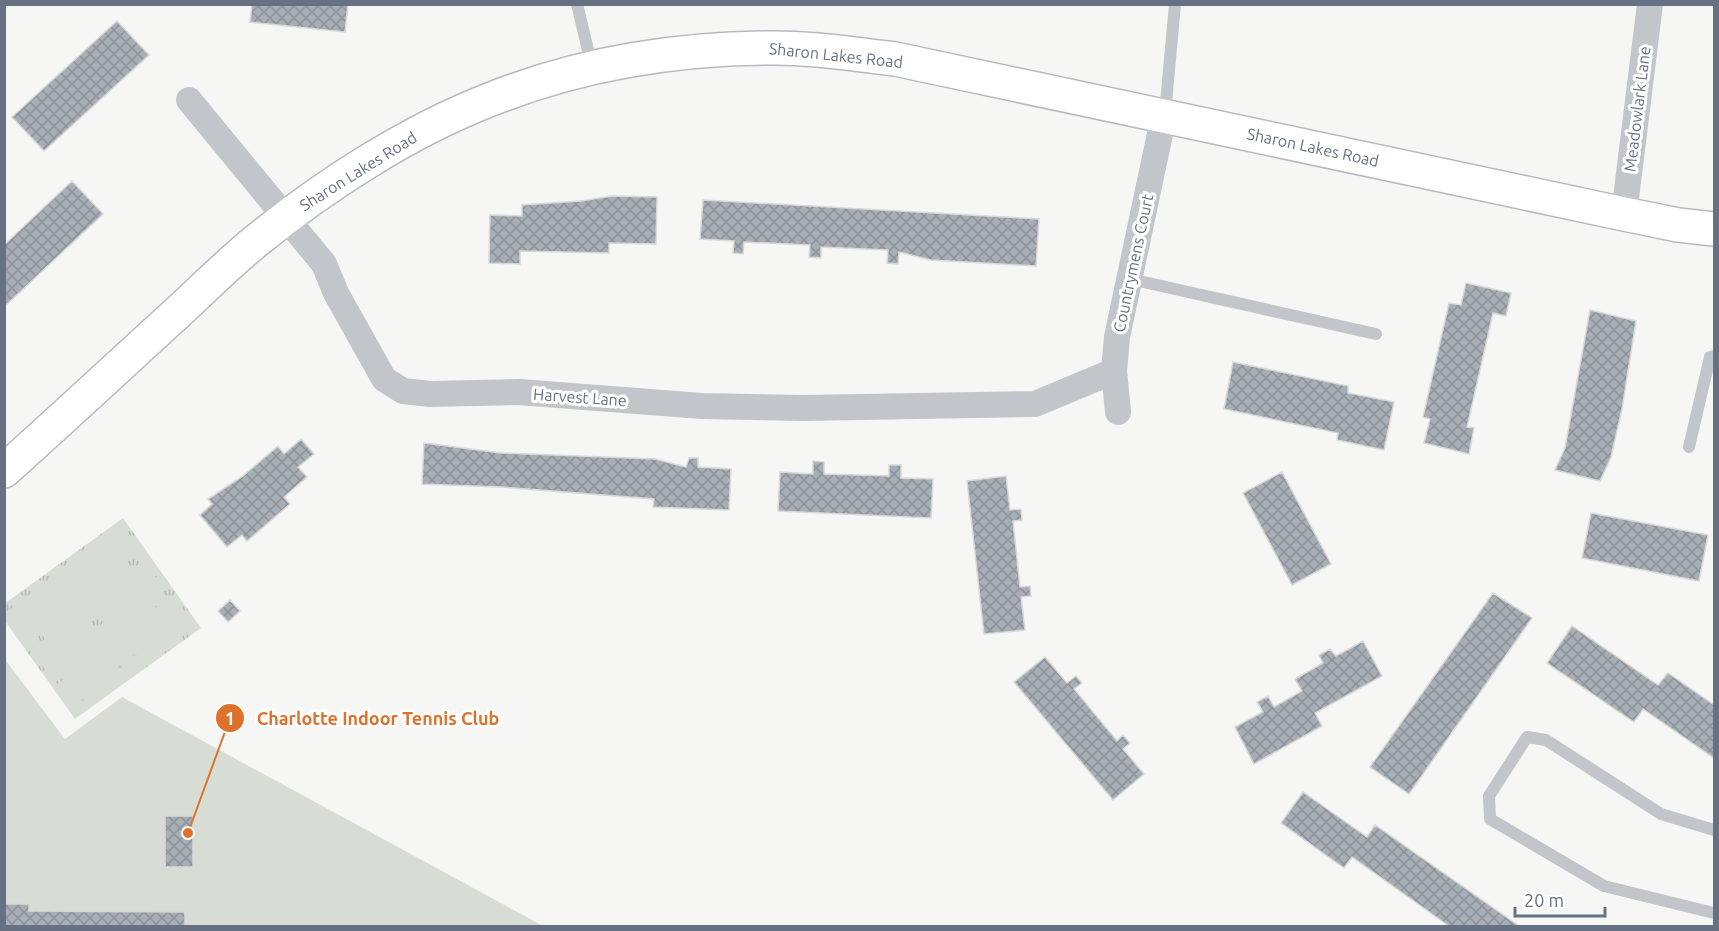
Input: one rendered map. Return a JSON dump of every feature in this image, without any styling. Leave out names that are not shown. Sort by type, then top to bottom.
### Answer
[{"type":"street","name":"Meadowlark Lane","points":[[1624,214],[1650,4]]},
{"type":"street","name":"Sharon Lakes Road","points":[[4,471],[254,243],[328,186],[419,132],[488,100],[611,63],[691,51],[767,48],[812,50],[895,59],[1624,214],[1678,225],[1714,229]]},
{"type":"street","name":"Harvest Lane","points":[[189,100],[324,264],[336,293],[384,379],[403,391],[430,394],[519,392],[736,407],[1035,404],[1114,371]]},
{"type":"street","name":"Countrymens Court","points":[[1118,412],[1114,371],[1117,337],[1164,115]]},
{"type":"lane","points":[[577,4],[592,68]]},
{"type":"lane","points":[[1164,115],[1175,4]]},
{"type":"lane","points":[[1130,279],[1376,334]]},
{"type":"lane","points":[[1689,447],[1710,357],[1714,356]]},
{"type":"lane","points":[[1714,830],[1661,814],[1546,740],[1527,737],[1489,796],[1490,819],[1604,886],[1714,913]]},
{"type":"green space","points":[[123,518],[201,628],[75,719],[5,621],[4,604]]},
{"type":"green space","points":[[118,528],[135,550],[121,560],[131,574],[145,564],[162,585],[148,596],[157,609],[171,599],[187,621],[138,657],[135,654],[119,666],[121,670],[73,707],[56,685],[71,673],[63,661],[47,672],[30,650],[45,639],[35,625],[19,636],[5,616],[5,613],[52,578],[55,582],[73,569],[70,564]],"holes":[[[100,604],[110,618],[92,631],[82,617]]]},
{"type":"green space","points":[[4,658],[65,739],[122,697],[543,926],[5,926]]},
{"type":"building","points":[[252,4],[348,4],[345,32],[250,22]]},
{"type":"building","points":[[117,21],[149,55],[44,151],[12,117]]},
{"type":"building","points":[[72,181],[103,214],[4,307],[4,245]]},
{"type":"building","points":[[612,196],[657,197],[656,244],[609,243],[609,253],[520,251],[520,264],[489,263],[490,215],[522,216],[522,205],[581,201]]},
{"type":"building","points":[[703,200],[1039,219],[1036,266],[931,260],[899,252],[898,264],[887,263],[888,250],[821,247],[821,258],[809,257],[810,245],[744,242],[743,254],[733,253],[734,241],[700,239]]},
{"type":"building","points":[[1466,283],[1511,293],[1506,316],[1493,313],[1467,427],[1474,428],[1469,454],[1424,443],[1430,419],[1423,417],[1449,303],[1461,305]]},
{"type":"building","points":[[1590,310],[1636,321],[1622,409],[1611,457],[1600,481],[1555,470],[1565,448]]},
{"type":"building","points":[[1233,362],[1348,386],[1348,393],[1394,402],[1384,450],[1337,440],[1338,433],[1224,409]]},
{"type":"building","points":[[301,439],[314,454],[298,467],[307,477],[284,497],[290,504],[247,541],[242,535],[227,547],[200,515],[212,504],[208,499],[243,476],[278,446],[284,454]]},
{"type":"building","points":[[424,443],[501,453],[655,459],[686,467],[689,458],[698,458],[698,467],[731,469],[729,510],[653,507],[654,499],[500,487],[422,484]]},
{"type":"building","points":[[813,461],[824,462],[824,474],[889,476],[889,465],[901,465],[901,478],[933,479],[931,518],[778,511],[780,472],[813,474]]},
{"type":"building","points":[[1282,472],[1331,564],[1292,585],[1243,493]]},
{"type":"building","points":[[1006,476],[1010,510],[1021,509],[1022,520],[1013,521],[1020,587],[1030,586],[1031,596],[1021,597],[1025,630],[984,634],[967,481]]},
{"type":"building","points":[[1591,513],[1708,535],[1699,581],[1582,558]]},
{"type":"building","points":[[1493,593],[1532,618],[1409,794],[1370,767]]},
{"type":"building","points":[[230,600],[240,611],[228,622],[218,611]]},
{"type":"building","points":[[1572,626],[1658,685],[1668,673],[1714,705],[1714,758],[1643,709],[1634,722],[1547,663]]},
{"type":"building","points":[[1363,641],[1382,676],[1315,713],[1322,726],[1254,764],[1235,727],[1263,712],[1257,702],[1268,696],[1274,707],[1302,691],[1295,679],[1323,663],[1319,655],[1330,649],[1336,656]]},
{"type":"building","points":[[1045,657],[1067,683],[1076,676],[1082,683],[1074,689],[1117,741],[1123,735],[1130,743],[1123,749],[1144,774],[1113,800],[1014,682]]},
{"type":"building","points":[[1303,792],[1367,837],[1375,825],[1519,926],[1449,926],[1352,857],[1344,868],[1281,823]]},
{"type":"building","points":[[165,816],[193,816],[193,867],[165,867]]},
{"type":"building","points":[[4,904],[29,904],[29,911],[185,912],[185,926],[4,926]]},
{"type":"place","name":"Charlotte Indoor Tennis Club","points":[[188,833]]}]
